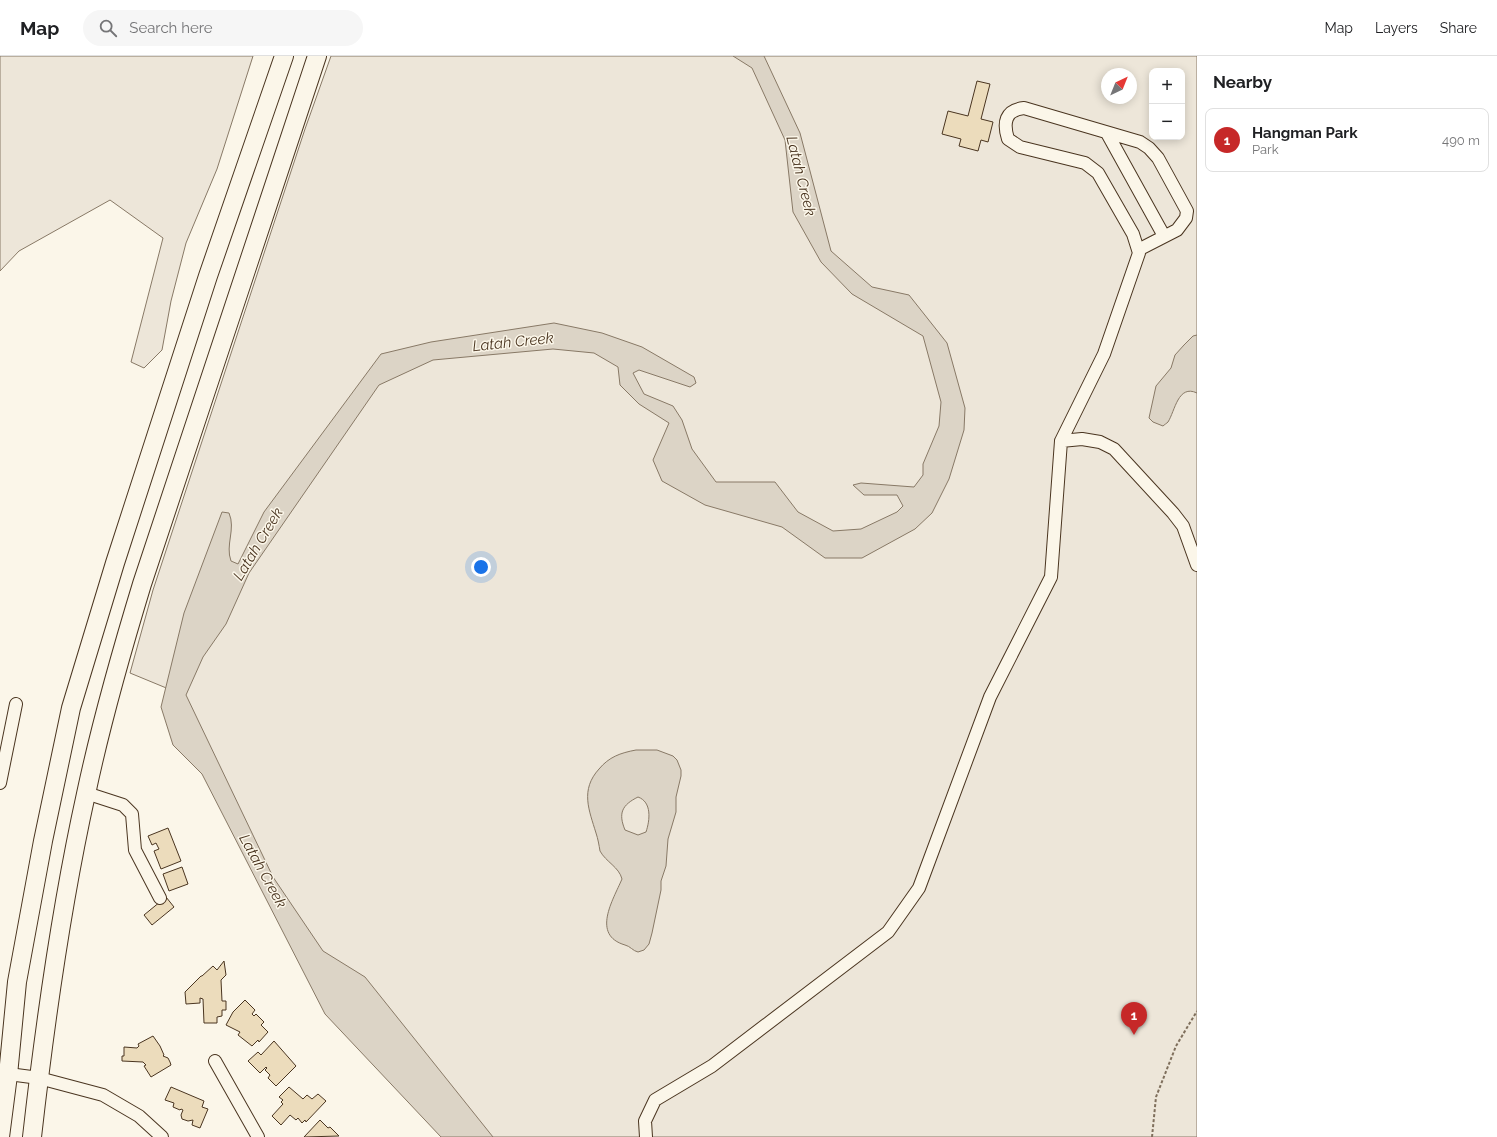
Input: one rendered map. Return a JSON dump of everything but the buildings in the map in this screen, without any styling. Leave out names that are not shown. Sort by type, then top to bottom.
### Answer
[{"type":"highway","points":[[0,1137],[4,1074],[17,982],[43,841],[71,708],[115,563],[208,276],[284,56]]},
{"type":"highway","points":[[32,1137],[65,899],[86,793],[119,661],[142,584],[317,56]]},
{"type":"street","points":[[646,1137],[644,1121],[655,1100],[712,1066],[888,932],[919,888],[990,696],[1051,577],[1061,441],[1104,354],[1139,253],[1138,250],[1133,234],[1098,173],[1085,163],[1020,147],[1008,139],[1004,128],[1007,117],[1015,109],[1024,108],[1140,142],[1150,148],[1158,158],[1187,211],[1183,224],[1177,230],[1138,250]]},
{"type":"street","points":[[1107,133],[1164,236]]},
{"type":"street","points":[[1061,441],[1082,439],[1100,442],[1114,449],[1173,513],[1183,526],[1197,565]]},
{"type":"street","points":[[0,783],[16,704]]},
{"type":"street","points":[[86,793],[123,805],[132,814],[135,850],[160,898]]},
{"type":"street","points":[[215,1061],[258,1137]]},
{"type":"street","points":[[4,1074],[39,1078],[103,1095],[139,1116],[162,1137]]},
{"type":"path","points":[[1152,1137],[1156,1097],[1176,1046],[1197,1011]]},
{"type":"shaded area","points":[[0,56],[253,56],[217,169],[186,243],[171,301],[162,350],[144,368],[131,362],[163,238],[110,200],[19,251],[0,271]]},
{"type":"shaded area","points":[[331,56],[1197,56],[1197,1137],[464,1137],[312,956],[176,692],[130,673],[153,590],[305,129]]},
{"type":"water","name":"Latah Creek","points":[[733,56],[764,56],[800,133],[831,251],[872,287],[909,295],[947,343],[965,408],[964,430],[949,479],[932,513],[915,529],[862,558],[825,558],[782,527],[705,505],[662,481],[653,460],[669,423],[639,404],[620,385],[618,367],[594,353],[553,349],[433,360],[379,385],[249,573],[226,624],[203,657],[186,695],[273,877],[323,951],[365,977],[493,1137],[441,1137],[325,1014],[202,774],[173,745],[161,707],[184,613],[222,512],[229,513],[231,519],[229,555],[231,561],[238,564],[264,512],[381,354],[431,342],[554,323],[602,333],[642,347],[694,377],[696,383],[690,387],[639,370],[633,373],[644,394],[673,406],[682,420],[692,449],[716,482],[775,482],[798,512],[833,531],[861,529],[897,512],[903,506],[897,495],[864,495],[853,485],[861,483],[914,487],[923,475],[923,464],[939,426],[941,402],[923,336],[852,294],[821,262],[793,212],[785,140],[752,68]]},
{"type":"water","points":[[1197,335],[1197,393],[1191,391],[1185,392],[1181,395],[1168,422],[1163,426],[1153,422],[1149,418],[1156,386],[1171,368],[1175,355],[1193,336]]},
{"type":"water","points":[[636,750],[657,750],[673,756],[677,760],[681,770],[676,797],[676,812],[668,839],[666,866],[661,881],[661,890],[652,933],[649,944],[644,950],[638,952],[615,940],[609,933],[607,916],[622,879],[618,871],[600,851],[588,800],[590,785],[593,777],[599,769],[620,754]],"holes":[[[638,797],[643,799],[648,807],[649,817],[646,832],[638,835],[625,830],[622,814],[628,803]]]},
{"type":"place","name":"Hangman Park","points":[[1134,1035]]}]
